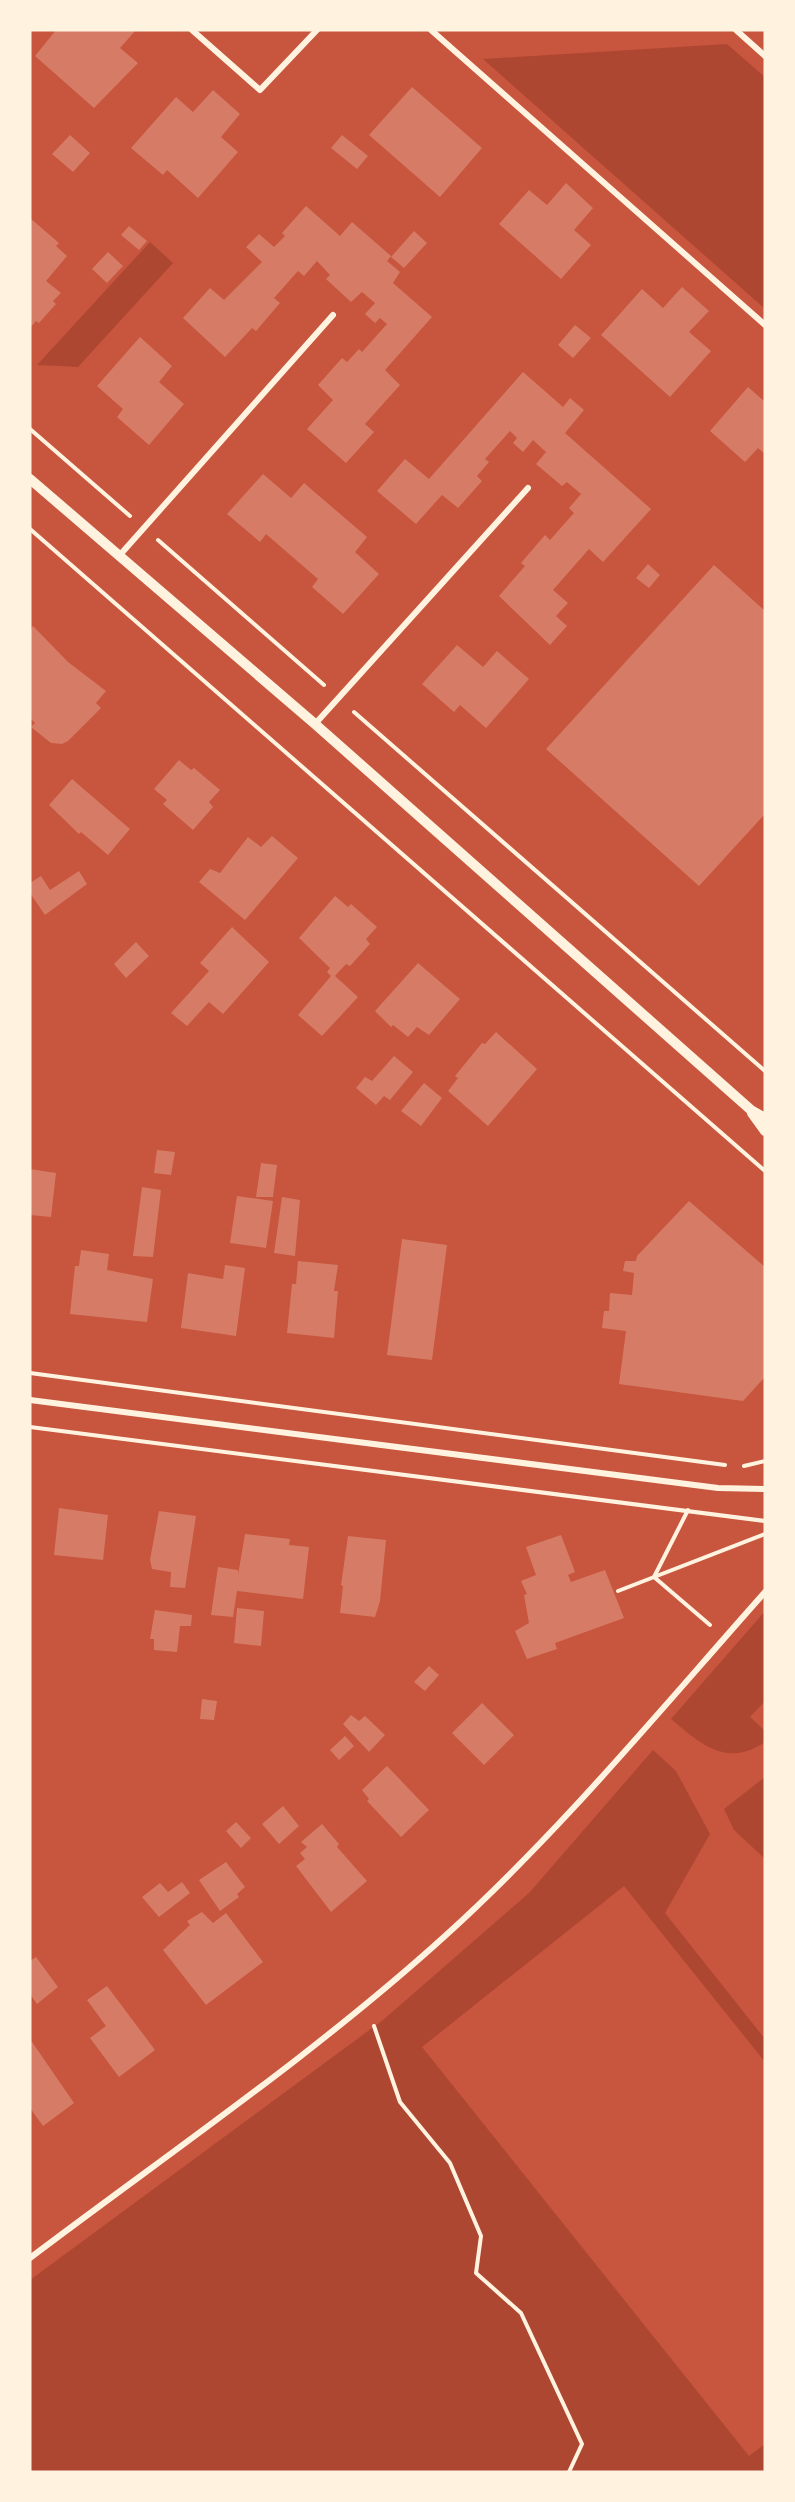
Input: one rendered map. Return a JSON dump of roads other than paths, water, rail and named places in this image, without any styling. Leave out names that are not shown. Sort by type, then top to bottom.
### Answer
[{"type":"street","points":[[192,30],[260,90],[317,30]]},
{"type":"street","points":[[431,30],[765,325]]},
{"type":"street","points":[[736,30],[765,56]]},
{"type":"street","points":[[118,556],[333,315]]},
{"type":"street","points":[[30,479],[315,724],[751,1110],[765,1118]]},
{"type":"street","points":[[315,724],[528,488]]},
{"type":"street","points":[[751,1110],[765,1131]]},
{"type":"street","points":[[30,1400],[718,1488],[765,1489]]},
{"type":"street","points":[[30,2258],[298,2056],[445,1936],[521,1861],[627,1748],[765,1592]]}]
